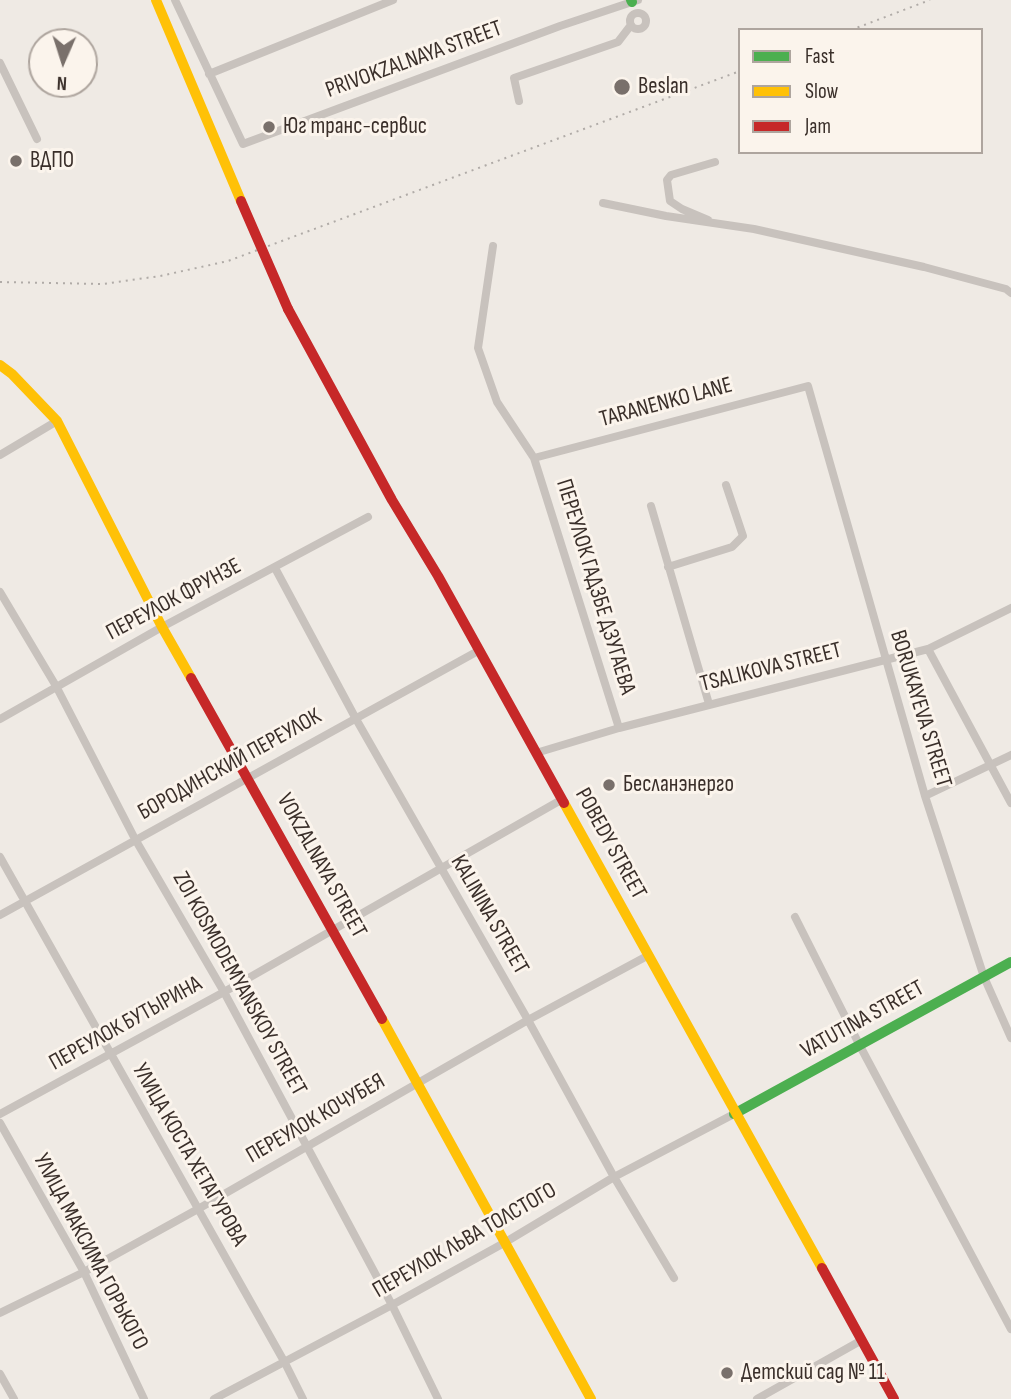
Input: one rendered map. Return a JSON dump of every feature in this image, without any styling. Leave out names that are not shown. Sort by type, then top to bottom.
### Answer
[{"type":"main road","name":"POBEDY STREET","points":[[156,0],[288,309],[894,1399]]},
{"type":"main road","name":"VOKZALNAYA STREET","points":[[0,365],[57,421],[162,627],[334,930],[591,1399]]},
{"type":"main road","name":"VATUTINA STREET","points":[[734,1114],[1011,962]]},
{"type":"street","points":[[175,0],[209,74],[393,0]]},
{"type":"street","points":[[634,1],[636,14]]},
{"type":"street","name":"PRIVOKZALNAYA STREET","points":[[209,74],[243,144],[634,1]]},
{"type":"street","points":[[519,101],[514,78],[618,42],[631,29],[642,29],[646,24],[645,16],[636,14]]},
{"type":"street","points":[[631,29],[630,19],[636,14]]},
{"type":"street","points":[[0,63],[37,139]]},
{"type":"street","points":[[715,162],[671,175],[667,180],[670,201],[715,223]]},
{"type":"street","points":[[603,203],[754,229],[911,264],[1006,289],[1011,293]]},
{"type":"street","name":"ПЕРЕУЛОК ГАДЗБЕ ДЗУГАЕВА","points":[[493,246],[478,348],[497,402],[534,458],[619,728]]},
{"type":"street","name":"TARANENKO LANE","points":[[534,458],[808,386]]},
{"type":"street","name":"BORUKAYEVA STREET","points":[[808,386],[925,796],[985,978],[1011,1038]]},
{"type":"street","points":[[0,455],[57,421]]},
{"type":"street","points":[[668,567],[732,547],[743,536],[726,485]]},
{"type":"street","points":[[650,506],[709,704]]},
{"type":"street","name":"ПЕРЕУЛОК ФРУНЗЕ","points":[[0,719],[162,627],[368,517]]},
{"type":"street","name":"KALININA STREET","points":[[275,568],[440,869],[674,1278]]},
{"type":"street","name":"ZOI KOSMODEMYANSKOY STREET","points":[[0,592],[57,686],[135,839],[225,992],[392,1305],[438,1399]]},
{"type":"street","name":"TSALIKOVA STREET","points":[[536,753],[709,704],[928,649],[1011,608]]},
{"type":"street","points":[[928,649],[1011,803]]},
{"type":"street","name":"БОРОДИНСКИЙ ПЕРЕУЛОК","points":[[0,915],[478,650]]},
{"type":"street","points":[[925,796],[1011,755]]},
{"type":"street","name":"ПЕРЕУЛОК БУТЫРИНА","points":[[0,1114],[225,992],[561,800]]},
{"type":"street","name":"УЛИЦА КОСТА ХЕТАГУРОВА","points":[[0,857],[303,1399]]},
{"type":"street","points":[[795,917],[860,1046],[1011,1329]]},
{"type":"street","name":"ПЕРЕУЛОК КОЧУБЕЯ","points":[[0,1313],[83,1272],[198,1209],[528,1020],[649,955]]},
{"type":"street","name":"ПЕРЕУЛОК ЛЬВА ТОЛСТОГО","points":[[214,1399],[392,1305],[504,1243],[614,1177],[734,1114]]},
{"type":"street","name":"УЛИЦА МАКСИМА ГОРЬКОГО","points":[[0,1123],[83,1272],[144,1399]]},
{"type":"street","points":[[757,1399],[862,1340]]},
{"type":"street","points":[[0,1374],[15,1399]]},
{"type":"railway","points":[[856,28],[930,0]]},
{"type":"railway","points":[[0,282],[103,284],[160,276],[228,261],[738,72]]},
{"type":"traffic: fast","points":[[734,1114],[1011,962]]},
{"type":"traffic: slow","points":[[156,0],[241,201]]},
{"type":"traffic: slow","points":[[0,365],[57,421],[162,627],[191,678]]},
{"type":"traffic: slow","points":[[564,803],[822,1268]]},
{"type":"traffic: slow","points":[[382,1019],[591,1399]]},
{"type":"traffic: jam","points":[[241,201],[288,309]]},
{"type":"traffic: jam","points":[[288,309],[392,500],[438,576],[564,803]]},
{"type":"traffic: jam","points":[[191,678],[382,1019]]},
{"type":"traffic: jam","points":[[822,1268],[894,1399]]},
{"type":"place","name":"Beslan","points":[[622,87]]},
{"type":"place","name":"Юг транс-сервис","points":[[269,127]]},
{"type":"place","name":"ВДПО","points":[[16,161]]},
{"type":"place","name":"Бесланэнерго","points":[[609,785]]},
{"type":"place","name":"Детский сад № 11","points":[[727,1373]]}]
